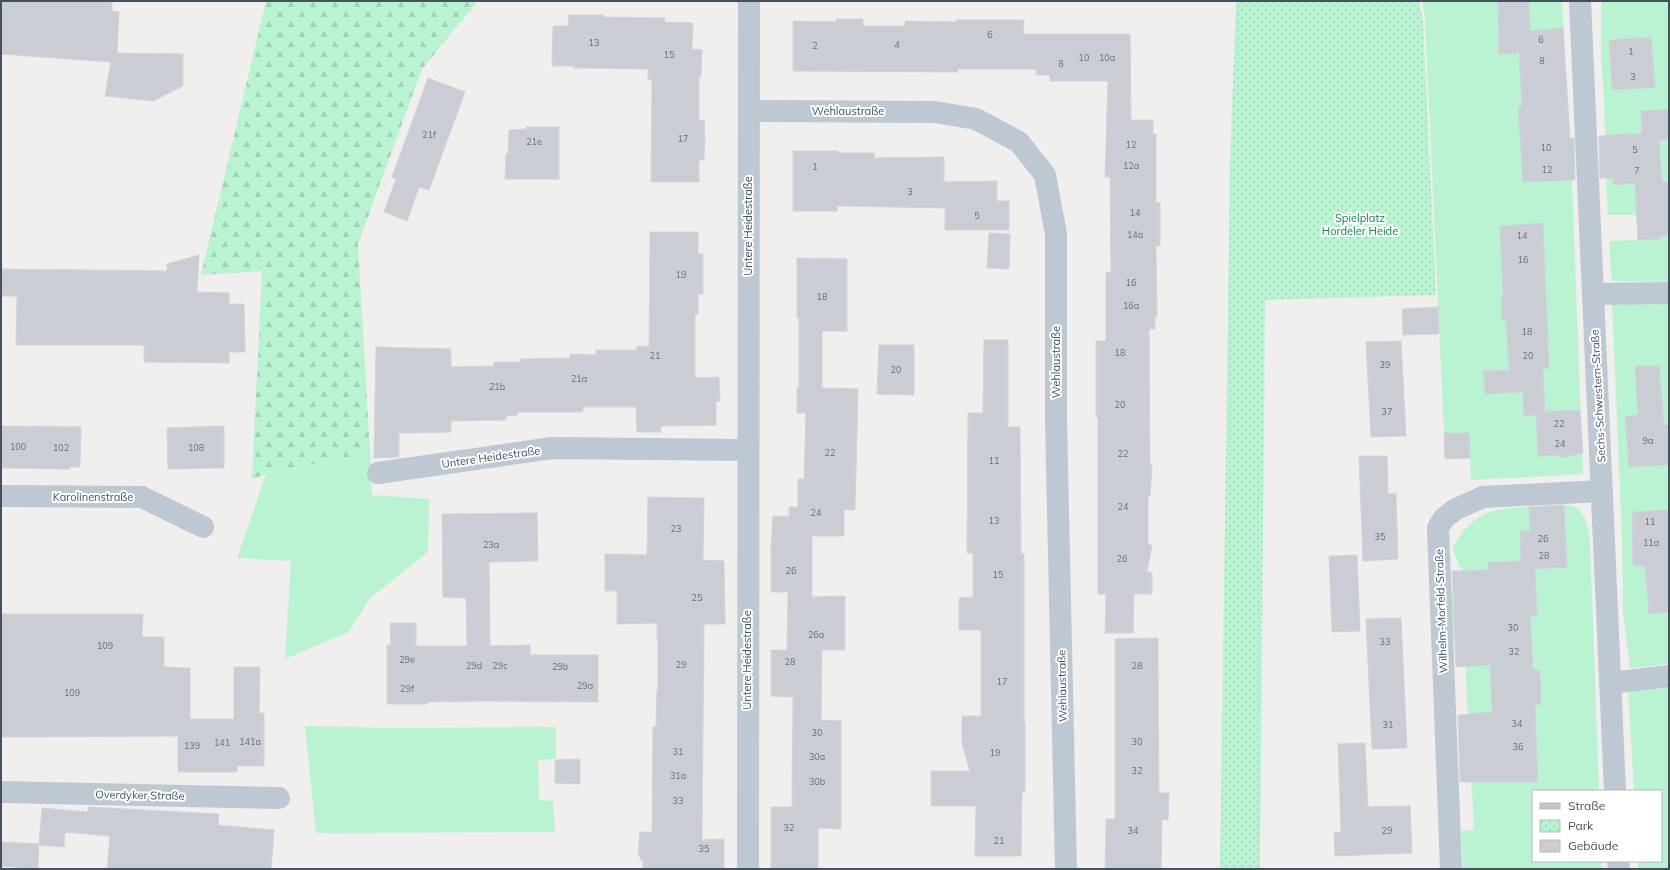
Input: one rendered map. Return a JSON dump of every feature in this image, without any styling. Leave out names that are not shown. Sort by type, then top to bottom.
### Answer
[{"type":"street","name":"Untere Heidestraße","points":[[748,869],[749,1]]},
{"type":"street","name":"Sechs-Schwestern-Straße","points":[[1580,1],[1615,790]]},
{"type":"street","name":"Wehlaustraße","points":[[749,110],[935,112],[976,119],[1019,142],[1045,175],[1056,234],[1056,421],[1066,869]]},
{"type":"street","points":[[1593,294],[1669,293]]},
{"type":"street","name":"Untere Heidestraße","points":[[378,473],[552,448],[748,450]]},
{"type":"street","name":"Wilhelm-Morfeld-Straße","points":[[1451,869],[1438,528],[1444,518],[1456,509],[1483,497],[1602,491]]},
{"type":"street","name":"Karolinenstraße","points":[[1,496],[142,497],[203,527]]},
{"type":"street","points":[[1610,684],[1669,676]]},
{"type":"street","name":"Overdyker Straße","points":[[1,792],[279,798]]},
{"type":"green space","points":[[266,1],[478,1],[422,69],[358,244],[370,453],[266,474],[252,479],[262,271],[201,275]]},
{"type":"green space","name":"Spielplatz Hordeler Heide","points":[[1236,1],[1419,1],[1423,21],[1436,295],[1265,300],[1260,869],[1220,869],[1230,165]]},
{"type":"green space","points":[[1422,1],[1562,1],[1567,93],[1541,95],[1572,180],[1583,474],[1471,480],[1469,433],[1444,433],[1425,20]]},
{"type":"green space","points":[[1601,1],[1669,1],[1669,282],[1612,281],[1609,241],[1638,240],[1636,215],[1608,215],[1601,56]]},
{"type":"green space","points":[[1612,303],[1669,303],[1669,664],[1630,668],[1623,612],[1622,537]]},
{"type":"green space","points":[[370,453],[372,495],[429,499],[428,552],[369,599],[349,632],[285,659],[291,561],[237,558],[266,474]]},
{"type":"green space","points":[[1551,505],[1573,506],[1584,516],[1589,533],[1599,790],[1532,790],[1532,862],[1601,862],[1602,869],[1463,869],[1461,831],[1474,830],[1464,643],[1453,642],[1450,594],[1462,593],[1462,571],[1452,548],[1474,521],[1491,512],[1501,509],[1545,507]]},
{"type":"green space","points":[[1669,683],[1669,869],[1638,869],[1638,862],[1662,862],[1662,790],[1634,790],[1628,689]]},
{"type":"green space","points":[[305,726],[393,728],[556,727],[556,759],[538,760],[539,800],[553,801],[555,832],[316,833]]},
{"type":"building","points":[[1,1],[112,1],[112,11],[119,12],[117,53],[183,54],[183,86],[153,101],[105,96],[111,62],[1,54]]},
{"type":"building","points":[[1498,1],[1529,1],[1530,31],[1563,28],[1570,138],[1574,138],[1575,180],[1523,182],[1518,106],[1522,106],[1519,52],[1499,55]]},
{"type":"building","points":[[569,15],[665,18],[664,22],[693,23],[692,49],[702,50],[701,77],[699,77],[699,120],[704,120],[705,138],[704,160],[699,160],[699,182],[651,182],[652,80],[648,80],[648,69],[574,68],[574,66],[552,66],[553,26],[568,26]]},
{"type":"building","points":[[836,19],[863,19],[863,26],[905,26],[905,21],[957,22],[957,20],[1024,20],[1023,34],[1130,34],[1131,120],[1153,120],[1153,134],[1156,134],[1156,203],[1160,203],[1160,246],[1156,246],[1157,317],[1155,316],[1155,329],[1149,329],[1150,465],[1152,465],[1150,496],[1148,496],[1148,545],[1152,545],[1147,572],[1152,572],[1152,594],[1134,594],[1133,633],[1105,633],[1106,594],[1098,594],[1098,417],[1096,417],[1096,341],[1106,341],[1106,272],[1111,272],[1110,177],[1105,177],[1108,81],[1050,81],[1050,75],[1036,75],[1036,69],[957,69],[958,72],[793,71],[793,21],[836,22]]},
{"type":"building","points":[[1651,37],[1655,87],[1612,90],[1609,40]]},
{"type":"building","points":[[428,78],[465,92],[429,190],[419,187],[407,221],[384,212],[396,179],[392,177]]},
{"type":"building","points":[[1669,109],[1669,140],[1659,140],[1662,182],[1669,182],[1669,236],[1661,236],[1661,239],[1638,240],[1635,183],[1613,185],[1613,178],[1600,178],[1599,136],[1642,133],[1641,111]]},
{"type":"building","points":[[526,127],[559,127],[559,179],[505,179],[509,130],[527,129]]},
{"type":"building","points":[[793,151],[875,153],[874,158],[944,157],[944,182],[997,181],[997,201],[1009,201],[1009,230],[945,230],[945,208],[837,206],[837,211],[793,211]]},
{"type":"building","points":[[1543,223],[1549,368],[1543,368],[1545,412],[1580,410],[1583,453],[1561,458],[1561,455],[1538,456],[1536,415],[1524,416],[1523,392],[1485,394],[1483,371],[1509,370],[1506,320],[1502,320],[1501,298],[1503,298],[1500,226]]},
{"type":"building","points":[[650,232],[698,232],[698,254],[703,254],[703,294],[698,294],[698,314],[695,314],[695,378],[719,377],[720,401],[716,401],[716,425],[661,426],[661,432],[637,432],[636,407],[583,407],[583,412],[518,412],[518,415],[506,416],[506,420],[451,421],[451,432],[399,433],[399,457],[374,458],[376,347],[451,349],[451,367],[494,366],[494,362],[521,362],[521,359],[570,358],[570,354],[596,355],[596,350],[637,350],[637,346],[649,347]]},
{"type":"building","points":[[989,233],[1010,234],[1009,269],[987,268]]},
{"type":"building","points":[[199,255],[197,292],[229,293],[229,304],[244,304],[245,352],[229,352],[229,363],[144,362],[144,345],[16,345],[17,296],[1,296],[1,269],[167,271],[167,264]]},
{"type":"building","points":[[797,258],[847,259],[847,331],[822,331],[822,388],[858,389],[855,510],[844,510],[844,536],[812,536],[812,597],[845,596],[845,650],[822,650],[821,720],[841,721],[841,829],[818,828],[818,869],[771,869],[771,807],[792,807],[793,697],[771,696],[771,650],[787,650],[788,592],[771,592],[771,550],[773,516],[789,517],[789,507],[798,507],[798,479],[804,479],[806,413],[797,413],[797,388],[799,388],[799,318],[797,318]]},
{"type":"building","points":[[1438,307],[1439,334],[1403,335],[1402,309]]},
{"type":"building","points":[[984,340],[1008,340],[1008,427],[1020,427],[1021,553],[1024,554],[1025,722],[1025,792],[1022,792],[1021,856],[975,856],[976,806],[931,806],[931,771],[970,771],[962,743],[962,716],[981,716],[981,630],[959,630],[959,598],[973,597],[973,553],[967,553],[968,413],[983,413]]},
{"type":"building","points":[[1401,341],[1406,436],[1371,437],[1366,342]]},
{"type":"building","points":[[879,345],[914,345],[914,395],[877,394]]},
{"type":"building","points":[[1635,366],[1659,366],[1664,425],[1669,425],[1669,465],[1629,467],[1625,416],[1638,415]]},
{"type":"building","points":[[1,426],[81,427],[80,467],[70,467],[70,469],[1,468]]},
{"type":"building","points":[[224,426],[224,468],[168,469],[167,428]]},
{"type":"building","points":[[1444,433],[1469,433],[1470,458],[1445,459]]},
{"type":"building","points":[[1359,456],[1387,456],[1388,494],[1396,493],[1398,559],[1363,561]]},
{"type":"building","points":[[648,497],[704,498],[703,560],[724,561],[725,624],[704,624],[702,840],[724,839],[724,869],[643,869],[643,860],[640,860],[640,855],[638,855],[640,832],[652,832],[653,727],[656,727],[658,689],[657,623],[617,624],[617,591],[605,591],[605,554],[647,555]]},
{"type":"building","points":[[1564,505],[1567,567],[1535,569],[1537,615],[1530,616],[1533,670],[1540,670],[1541,704],[1535,704],[1538,782],[1460,782],[1458,715],[1492,712],[1490,665],[1456,667],[1452,571],[1488,570],[1488,562],[1521,561],[1520,531],[1530,531],[1529,507]]},
{"type":"building","points":[[1669,510],[1669,612],[1649,614],[1645,566],[1633,566],[1632,512]]},
{"type":"building","points":[[537,513],[538,561],[489,562],[490,646],[530,645],[530,655],[598,655],[598,702],[487,701],[428,702],[428,704],[387,704],[387,645],[391,645],[390,623],[416,623],[416,646],[467,646],[466,598],[443,597],[442,514]]},
{"type":"building","points":[[1357,555],[1360,631],[1332,632],[1329,556]]},
{"type":"building","points":[[1,614],[143,614],[142,637],[164,637],[164,667],[190,668],[190,719],[234,719],[234,667],[260,667],[259,713],[264,713],[264,766],[237,766],[237,772],[178,772],[178,736],[1,737]]},
{"type":"building","points":[[1401,618],[1407,748],[1372,749],[1366,619]]},
{"type":"building","points":[[1158,638],[1159,793],[1169,793],[1168,820],[1162,819],[1161,869],[1105,869],[1106,819],[1115,819],[1115,639]]},
{"type":"building","points":[[1365,743],[1368,807],[1410,806],[1412,853],[1335,856],[1334,832],[1341,832],[1338,744]]},
{"type":"building","points":[[580,759],[580,784],[555,783],[555,760]]},
{"type":"building","points":[[88,807],[219,814],[218,825],[274,830],[271,869],[107,869],[110,836],[65,832],[64,847],[39,845],[38,869],[1,866],[1,842],[39,844],[42,808],[88,812]]}]
